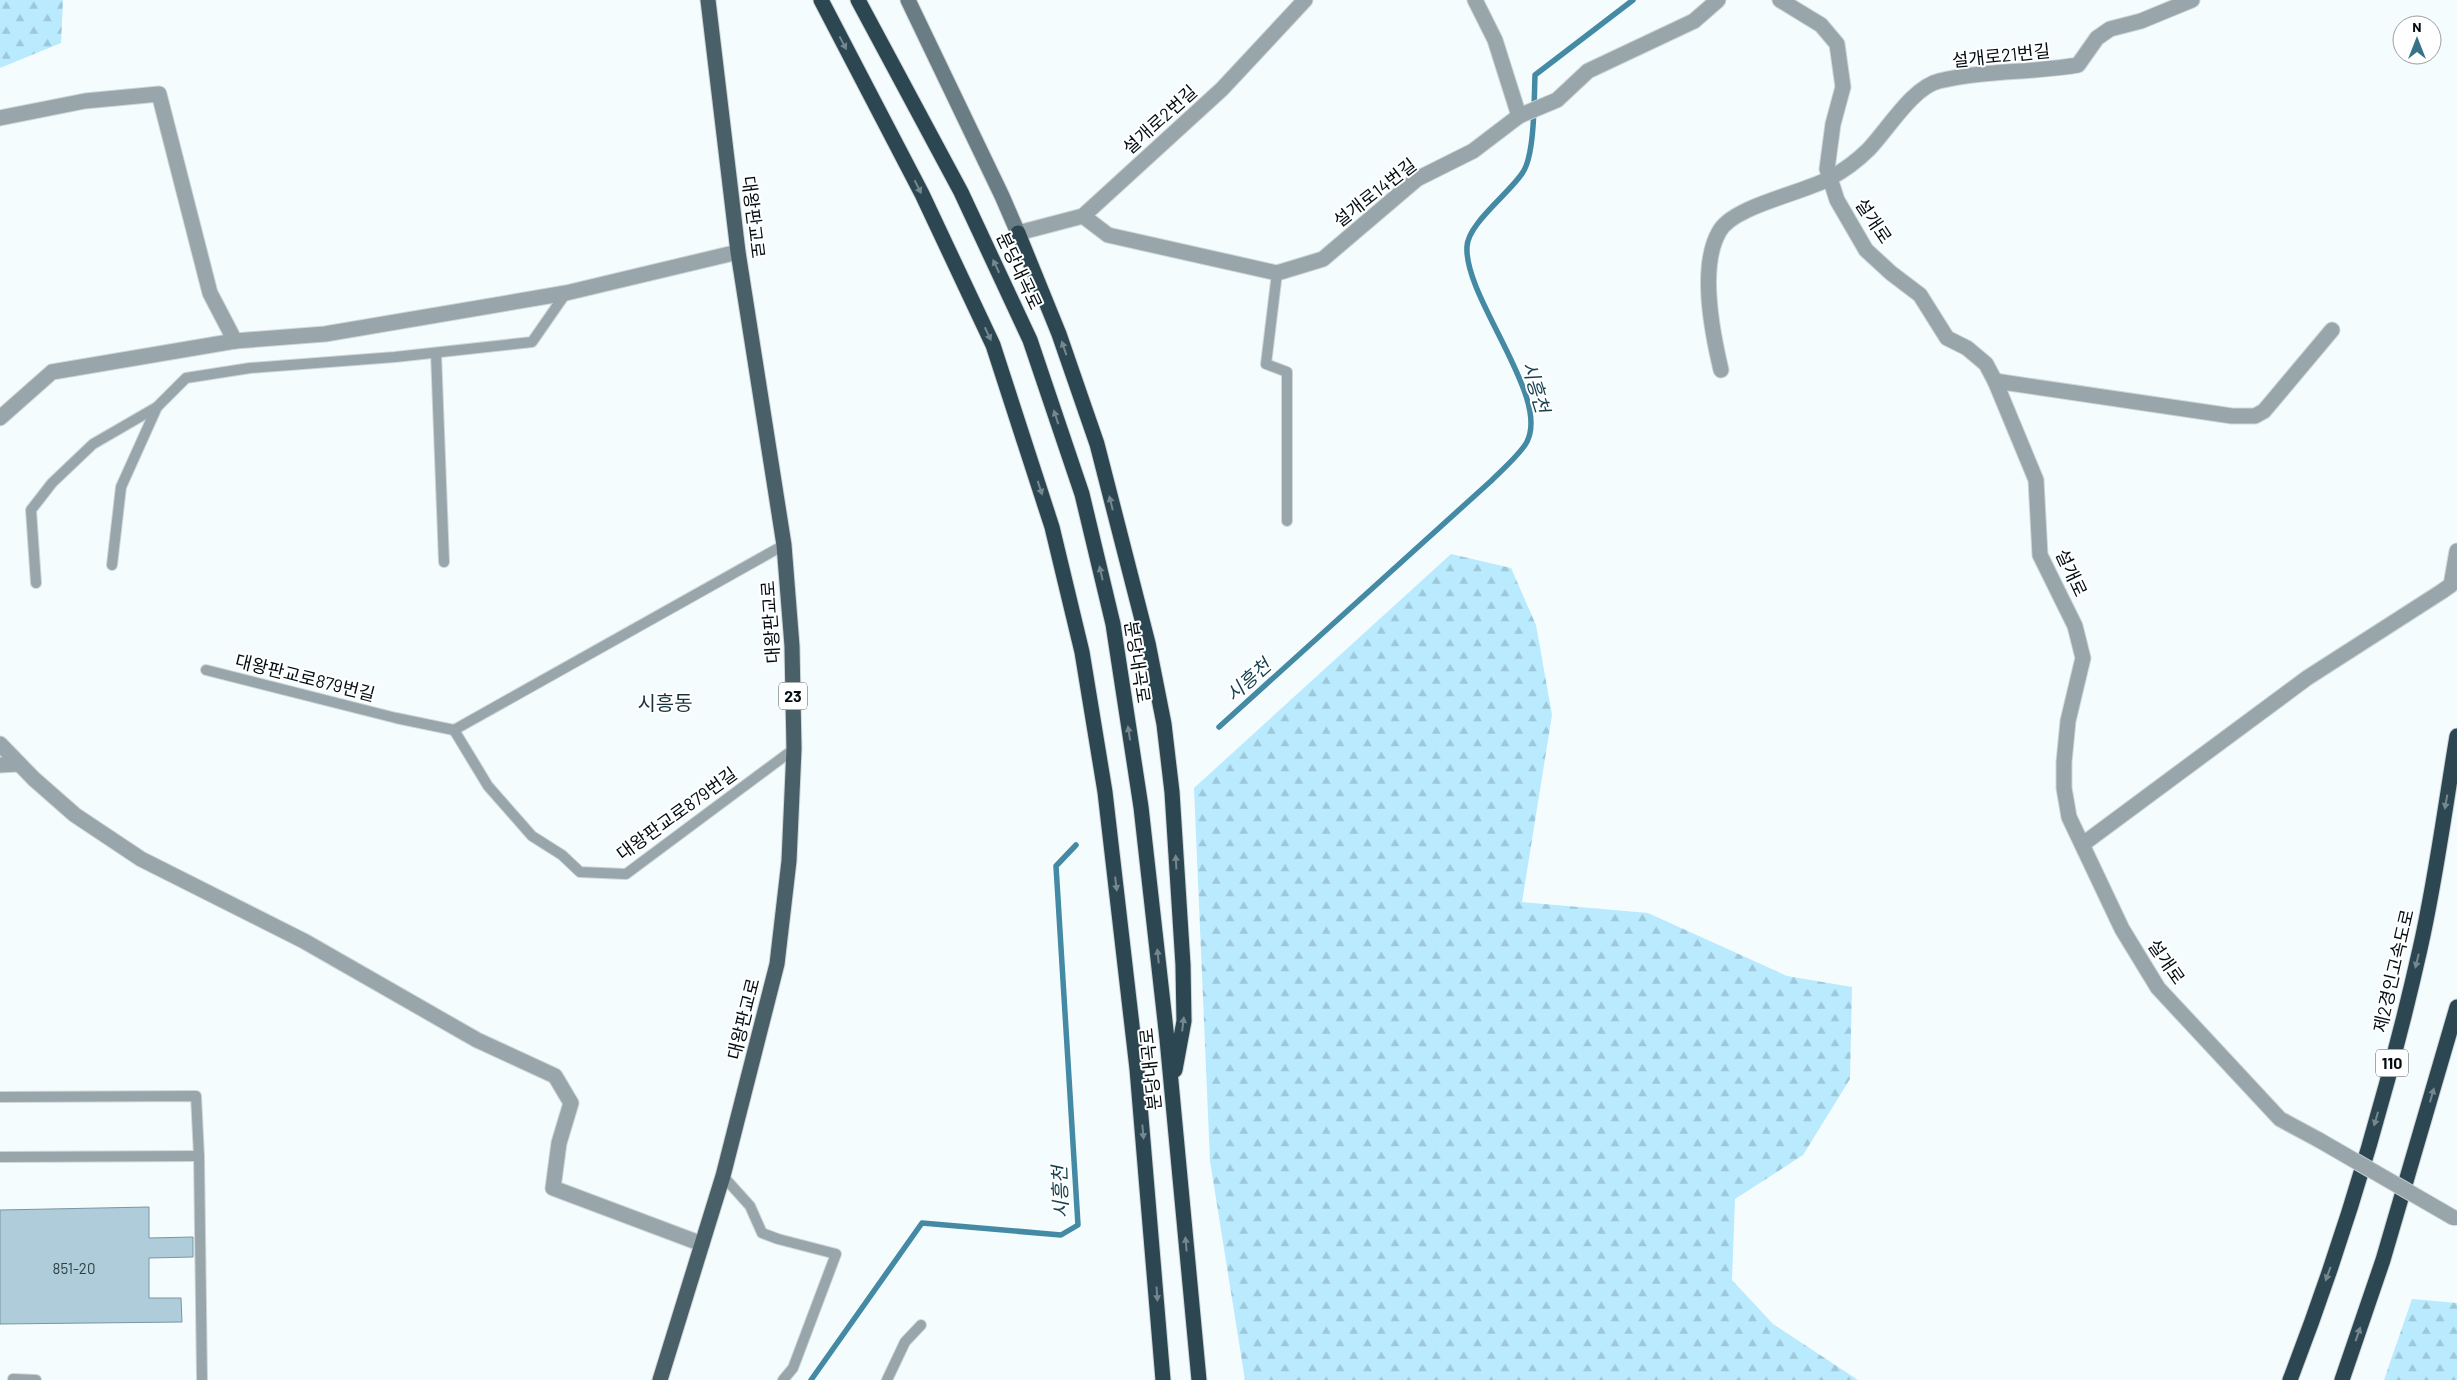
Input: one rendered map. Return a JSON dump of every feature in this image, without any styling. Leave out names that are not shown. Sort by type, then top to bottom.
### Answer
[{"type":"highway","name":"분당내곡로","points":[[821,0],[922,194],[993,345],[1052,527],[1082,652],[1105,792],[1137,1070],[1162,1380]]},
{"type":"highway","name":"분당내곡로","points":[[858,0],[961,192],[1030,340],[1082,494],[1113,624],[1141,807],[1172,1089],[1199,1380]]},
{"type":"highway","points":[[1018,233],[1059,334],[1097,444],[1148,643],[1164,724],[1172,792],[1184,1002],[1184,1021],[1172,1089]]},
{"type":"highway","name":"제2경인고속도로","points":[[2290,1380],[2343,1232],[2389,1072],[2420,948],[2457,736]]},
{"type":"highway","points":[[2342,1380],[2383,1260],[2457,1006]]},
{"type":"main road","name":"대왕판교로","points":[[660,1380],[723,1176],[777,964],[790,861],[794,749],[792,646],[784,545],[738,252],[708,0]]},
{"type":"street","points":[[908,0],[1018,233]]},
{"type":"street","name":"설개로2번길","points":[[1018,233],[1083,216],[1222,89],[1305,0]]},
{"type":"street","points":[[1475,0],[1495,40],[1520,116]]},
{"type":"street","name":"설개로14번길","points":[[1083,216],[1108,235],[1277,272],[1323,259],[1417,179],[1473,151],[1520,116],[1557,100],[1588,70],[1694,21],[1718,0]]},
{"type":"street","name":"설개로","points":[[1780,0],[1821,25],[1837,44],[1843,87],[1832,133],[1827,168],[1837,200],[1866,250],[1891,273],[1920,295],[1947,338],[1967,348],[1986,364],[1996,381],[2036,480],[2040,555],[2075,626],[2082,658],[2068,721],[2064,771],[2069,817],[2122,929],[2158,988],[2280,1119],[2456,1219]]},
{"type":"street","name":"설개로21번길","points":[[1721,370],[1712,333],[1708,283],[1712,254],[1719,231],[1738,214],[1830,178],[1867,151],[1889,128],[1909,100],[1938,81],[1985,73],[2028,72],[2078,65],[2097,38],[2110,29],[2141,21],[2192,0]]},
{"type":"street","points":[[0,118],[85,101],[160,94],[210,293],[234,341]]},
{"type":"street","points":[[0,418],[52,372],[234,341],[325,334],[566,293],[738,252]]},
{"type":"street","points":[[1996,381],[2232,416],[2255,416],[2272,403],[2332,330]]},
{"type":"street","points":[[2083,844],[2307,678],[2451,585],[2457,551]]},
{"type":"street","points":[[0,744],[75,815],[141,859],[304,940],[477,1040],[555,1076],[571,1103],[559,1142],[553,1188],[702,1244]]},
{"type":"street","points":[[0,765],[19,764]]},
{"type":"lane","points":[[1277,272],[1266,364],[1287,372],[1287,521]]},
{"type":"lane","points":[[36,583],[31,510],[52,482],[93,444],[157,407],[186,378],[250,368],[436,353],[532,342],[566,293]]},
{"type":"lane","points":[[436,353],[444,562]]},
{"type":"lane","points":[[112,565],[121,487],[157,407]]},
{"type":"lane","points":[[454,730],[784,545]]},
{"type":"lane","name":"대왕판교로879번길","points":[[206,670],[396,718],[454,730],[494,793],[532,836],[562,855],[580,872],[626,874],[794,749]]},
{"type":"lane","points":[[0,1097],[196,1096],[199,1156],[202,1380]]},
{"type":"lane","points":[[0,1157],[199,1156]]},
{"type":"lane","points":[[723,1176],[750,1206],[762,1232],[836,1254],[793,1368],[782,1380]]},
{"type":"lane","points":[[887,1380],[905,1342],[920,1325]]},
{"type":"lane","points":[[13,1379],[36,1380]]},
{"type":"green space","points":[[0,0],[63,0],[61,43],[0,68]]},
{"type":"green space","points":[[1451,554],[1511,568],[1536,625],[1552,715],[1522,902],[1648,913],[1787,976],[1852,987],[1850,1079],[1803,1155],[1735,1199],[1732,1280],[1773,1324],[1858,1380],[1245,1380],[1210,1161],[1194,788]]},
{"type":"green space","points":[[2412,1299],[2457,1303],[2457,1380],[2384,1380]]},
{"type":"building","points":[[149,1207],[149,1238],[193,1237],[193,1257],[149,1258],[149,1298],[181,1298],[182,1322],[0,1324],[0,1210]]},
{"type":"waterway","name":"시흥천","points":[[1219,727],[1491,481],[1525,445],[1531,426],[1528,403],[1519,377],[1479,294],[1470,269],[1467,247],[1469,238],[1474,228],[1517,180],[1527,164],[1532,139],[1535,75],[1633,0]]},
{"type":"waterway","name":"시흥천","points":[[811,1380],[922,1223],[1061,1235],[1078,1225],[1056,866],[1076,845]]},
{"type":"district","name":"시흥동","points":[[665,703]]}]
